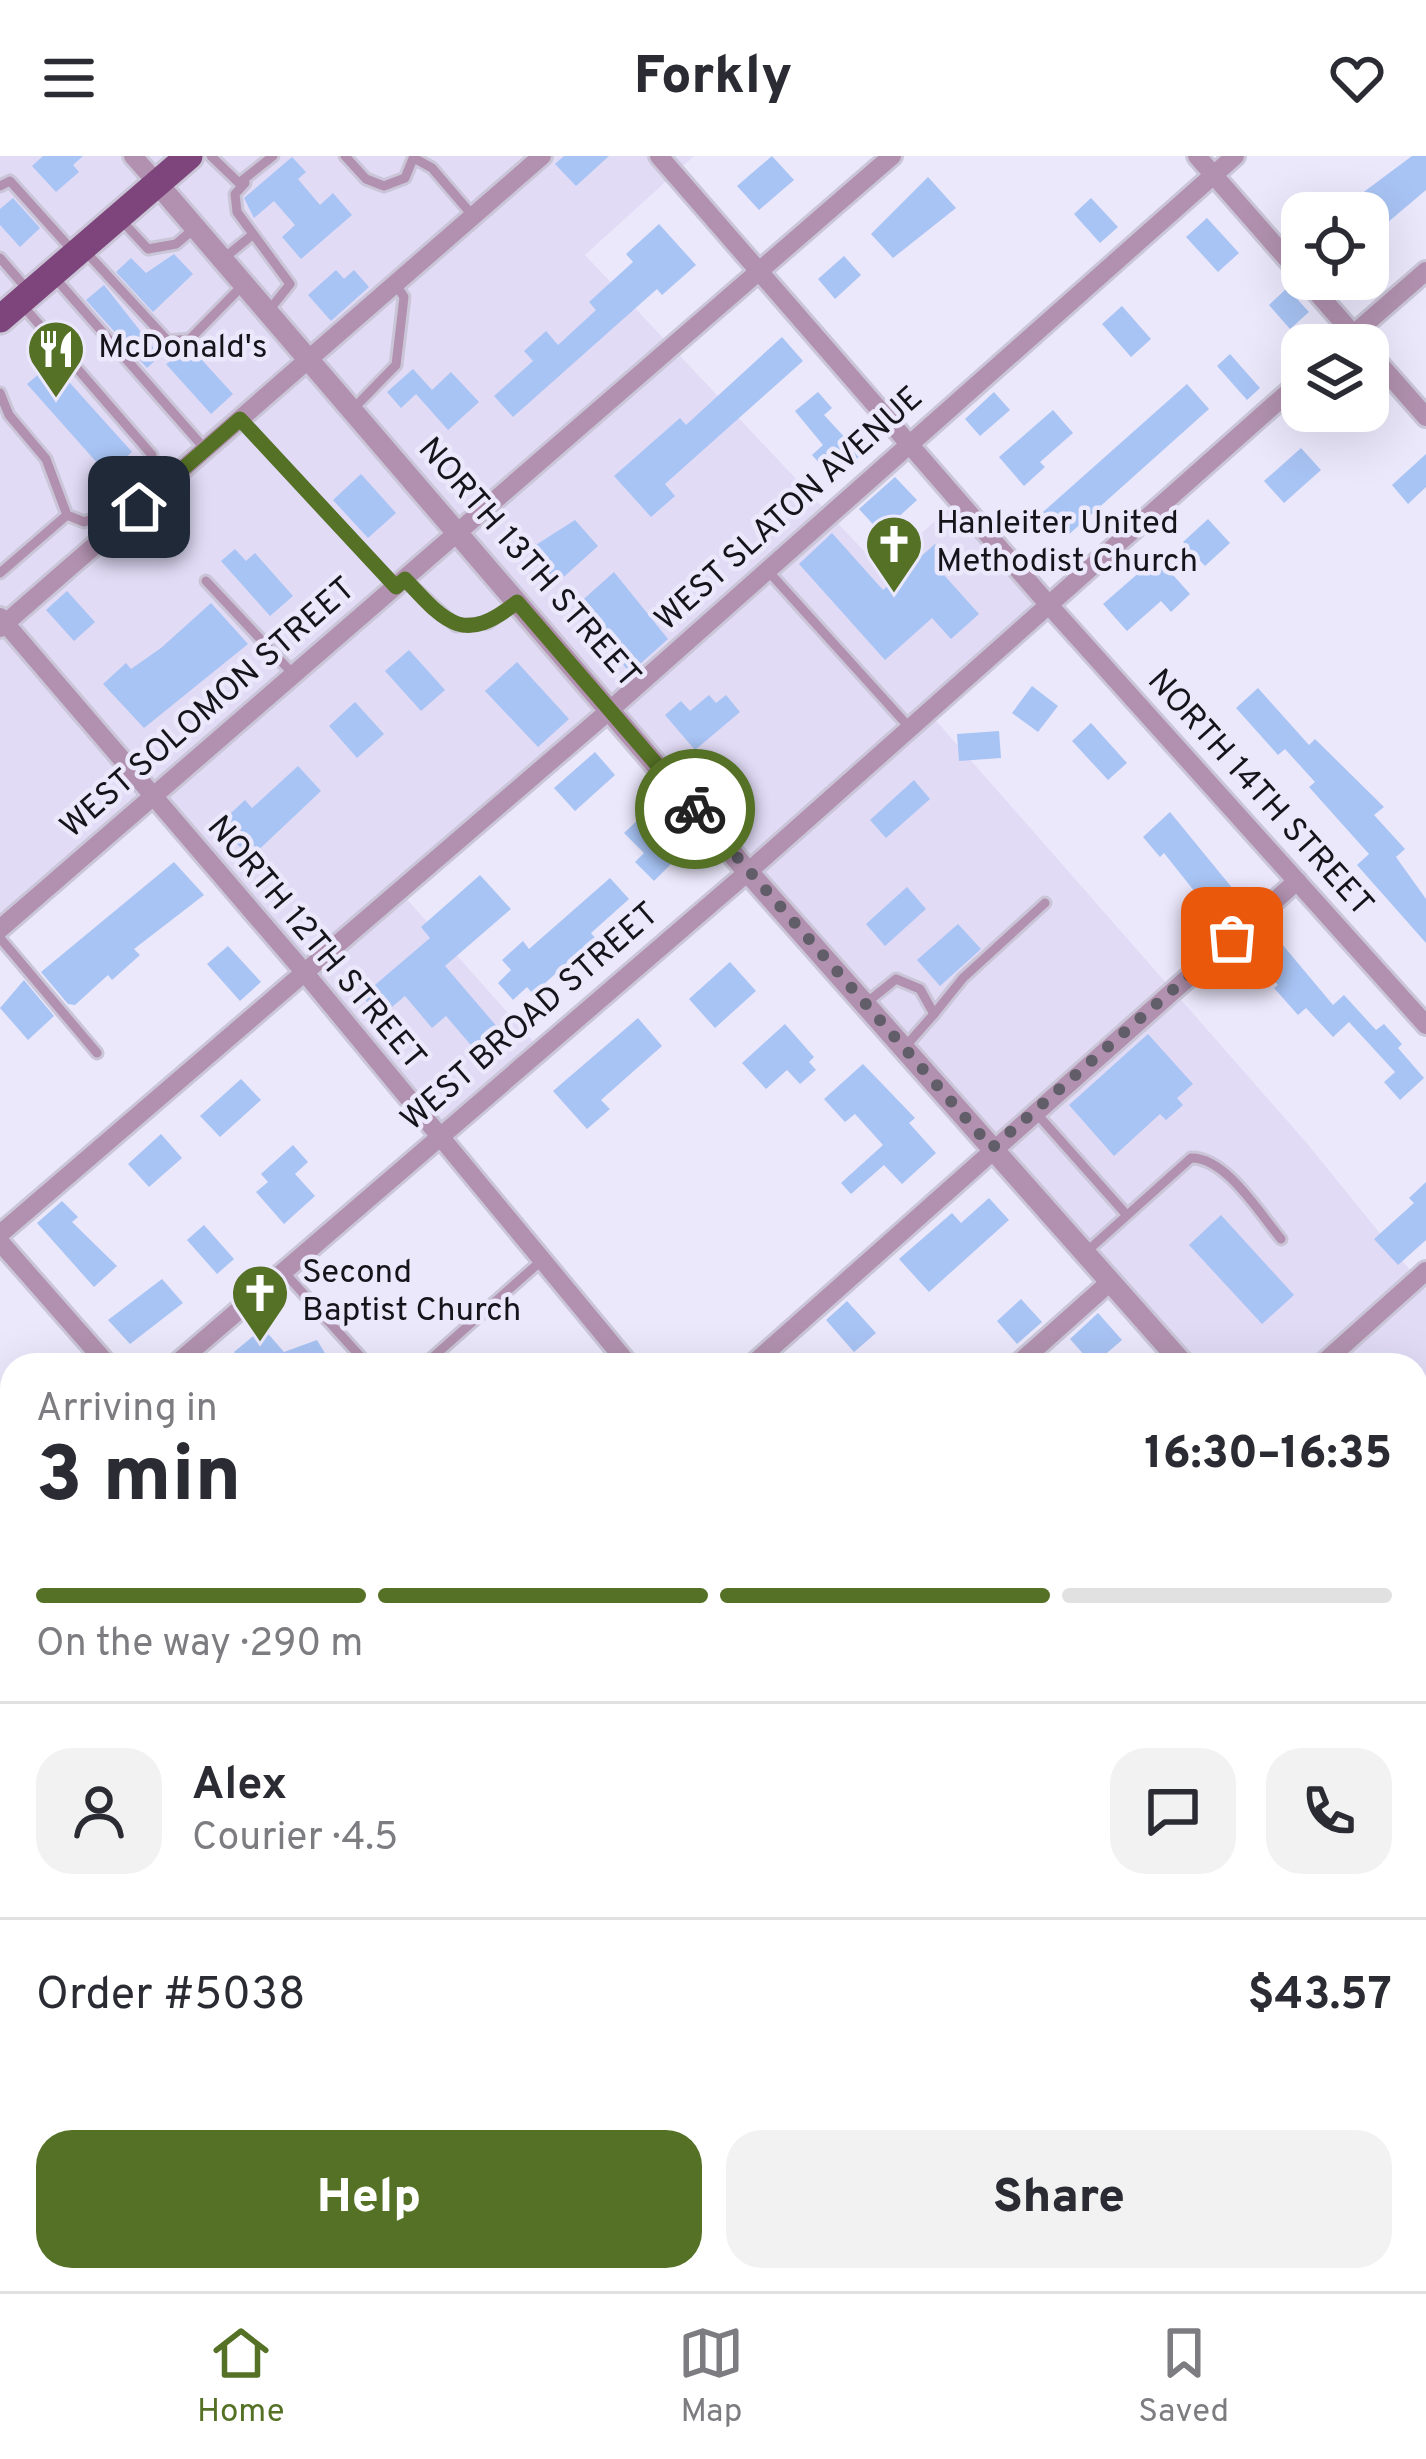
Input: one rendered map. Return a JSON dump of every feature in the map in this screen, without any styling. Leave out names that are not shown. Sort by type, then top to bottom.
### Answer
[{"type":"main road","points":[[25,297],[188,156]]},
{"type":"street","points":[[133,156],[157,183]]},
{"type":"street","points":[[2,623],[542,156]]},
{"type":"street","name":"NORTH 14TH STREET","points":[[659,156],[1048,604],[1426,1025]]},
{"type":"street","name":"WEST SOLOMON STREET","points":[[0,928],[892,156]]},
{"type":"street","points":[[1197,156],[1281,251]]},
{"type":"street","name":"WEST SLATON AVENUE","points":[[0,1238],[610,710],[1235,156]]},
{"type":"street","name":"NORTH 13TH STREET","points":[[157,183],[748,872],[1173,1353]]},
{"type":"street","points":[[1376,324],[1426,271]]},
{"type":"street","points":[[1322,300],[1341,324]]},
{"type":"street","points":[[1389,378],[1426,417]]},
{"type":"street","name":"WEST BROAD STREET","points":[[189,1353],[748,872],[1281,399]]},
{"type":"street","name":"NORTH 12TH STREET","points":[[2,623],[305,973],[619,1353]]},
{"type":"street","points":[[765,1353],[1298,880]]},
{"type":"street","points":[[0,1238],[98,1353]]},
{"type":"street","points":[[1334,1353],[1426,1271]]},
{"type":"street","points":[[1030,1353],[1110,1282]]},
{"type":"lane","points":[[211,156],[233,180],[245,183]]},
{"type":"lane","points":[[267,314],[290,284],[251,236],[233,203],[245,183],[273,156]]},
{"type":"lane","points":[[345,156],[366,179],[384,186],[405,178],[414,157],[432,168],[473,216]]},
{"type":"lane","points":[[0,186],[10,181],[168,341],[190,339],[243,285]]},
{"type":"lane","points":[[118,217],[148,249],[176,244],[195,229]]},
{"type":"lane","points":[[222,260],[251,236]]},
{"type":"lane","points":[[0,258],[25,297],[152,455],[148,475],[101,517],[84,523],[67,515],[46,459],[10,415],[0,393]]},
{"type":"lane","points":[[351,411],[396,365],[404,297],[395,284]]},
{"type":"lane","points":[[25,297],[205,449]]},
{"type":"lane","points":[[240,419],[401,583],[456,626],[488,622],[517,602]]},
{"type":"lane","points":[[0,573],[67,515]]},
{"type":"lane","points":[[768,570],[909,727]]},
{"type":"lane","points":[[206,580],[294,675]]},
{"type":"lane","points":[[904,1048],[963,978],[1046,903]]},
{"type":"lane","points":[[0,938],[97,1053]]},
{"type":"lane","points":[[865,1004],[884,985],[908,979],[930,1000],[934,1014]]},
{"type":"lane","points":[[1034,1111],[1126,1214]]},
{"type":"lane","points":[[1085,1253],[1174,1168],[1202,1158],[1234,1184],[1281,1239]]},
{"type":"lane","points":[[438,1353],[541,1261]]},
{"type":"lane","points":[[283,1270],[357,1353]]},
{"type":"shaded area","points":[[0,156],[694,156],[585,255],[881,569],[960,499],[1049,597],[924,707],[1305,1141],[1426,1290],[1426,1353],[1174,1353],[609,705],[396,887],[540,1049],[439,1132],[144,792],[0,920]]},
{"type":"building","points":[[43,156],[83,156],[73,165],[79,172],[56,192],[32,166]]},
{"type":"building","points":[[564,156],[609,156],[576,186],[555,164]]},
{"type":"building","points":[[772,156],[794,180],[759,210],[737,186]]},
{"type":"building","points":[[1412,156],[1426,156],[1426,190],[1389,221],[1389,192],[1364,192]]},
{"type":"building","points":[[292,157],[306,172],[298,179],[320,205],[333,193],[352,215],[301,259],[282,237],[295,225],[274,201],[254,218],[244,198]]},
{"type":"building","points":[[928,177],[956,208],[893,258],[871,234]]},
{"type":"building","points":[[13,198],[40,228],[20,247],[0,225],[0,209]]},
{"type":"building","points":[[1091,198],[1118,227],[1100,243],[1074,214]]},
{"type":"building","points":[[1207,218],[1239,253],[1218,272],[1186,237]]},
{"type":"building","points":[[659,224],[696,265],[662,295],[657,289],[513,417],[494,396],[533,361],[524,351],[546,331],[558,345],[596,310],[589,302],[633,262],[626,254]]},
{"type":"building","points":[[174,254],[193,274],[153,312],[116,272],[131,258],[146,273]]},
{"type":"building","points":[[844,256],[861,275],[835,299],[818,279]]},
{"type":"building","points":[[336,270],[344,279],[354,270],[369,287],[331,321],[308,295]]},
{"type":"building","points":[[104,285],[160,356],[147,368],[86,300]]},
{"type":"building","points":[[1281,294],[1281,300],[1298,300],[1309,312],[1296,324],[1286,324],[1269,305]]},
{"type":"building","points":[[1122,306],[1151,339],[1131,357],[1102,324]]},
{"type":"building","points":[[782,337],[803,361],[665,484],[675,496],[651,517],[614,476],[680,418],[686,425]]},
{"type":"building","points":[[191,348],[233,394],[211,414],[166,364]]},
{"type":"building","points":[[1230,354],[1260,388],[1247,400],[1217,366]]},
{"type":"building","points":[[52,363],[132,452],[107,474],[27,384]]},
{"type":"building","points":[[413,369],[432,390],[451,372],[479,402],[448,430],[416,394],[401,408],[387,392]]},
{"type":"building","points":[[1187,384],[1209,409],[1066,537],[1043,512]]},
{"type":"building","points":[[818,392],[832,408],[824,415],[861,455],[834,479],[812,455],[823,445],[795,411]]},
{"type":"building","points":[[994,392],[1010,410],[980,436],[965,419]]},
{"type":"building","points":[[1053,410],[1073,433],[1040,462],[1045,467],[1024,486],[999,457]]},
{"type":"building","points":[[1301,448],[1321,470],[1284,503],[1264,481]]},
{"type":"building","points":[[1426,454],[1426,487],[1408,504],[1392,485]]},
{"type":"building","points":[[361,474],[396,513],[368,538],[333,500]]},
{"type":"building","points":[[895,477],[917,500],[881,533],[859,509]]},
{"type":"building","points":[[1208,519],[1230,543],[1205,566],[1183,542]]},
{"type":"building","points":[[575,520],[598,546],[557,583],[528,550]]},
{"type":"building","name":"Hanleiter United Methodist Church","points":[[832,533],[883,590],[935,544],[955,566],[944,575],[979,614],[951,639],[932,618],[885,660],[799,564]]},
{"type":"building","points":[[235,549],[246,561],[255,553],[293,596],[270,616],[221,561]]},
{"type":"building","points":[[1157,557],[1190,594],[1171,612],[1161,601],[1127,631],[1103,604]]},
{"type":"building","points":[[614,572],[668,639],[630,673],[576,606]]},
{"type":"building","points":[[67,591],[95,622],[74,641],[46,610]]},
{"type":"building","points":[[211,603],[248,644],[144,728],[103,684],[126,663],[131,669],[161,648]]},
{"type":"building","points":[[409,650],[445,690],[421,711],[385,671]]},
{"type":"building","points":[[517,662],[569,719],[538,747],[485,691]]},
{"type":"building","points":[[1032,686],[1058,706],[1038,732],[1012,713]]},
{"type":"building","points":[[1258,688],[1309,745],[1315,739],[1384,807],[1374,815],[1405,849],[1396,857],[1426,899],[1426,943],[1357,865],[1369,854],[1309,787],[1315,782],[1285,749],[1278,755],[1236,708]]},
{"type":"building","points":[[709,695],[716,703],[726,695],[740,712],[695,750],[665,715],[681,701],[690,711]]},
{"type":"building","points":[[355,702],[384,734],[357,758],[329,726]]},
{"type":"building","points":[[1091,723],[1127,763],[1108,780],[1072,741]]},
{"type":"building","points":[[999,731],[1001,758],[959,761],[957,734]]},
{"type":"building","points":[[595,752],[615,775],[575,811],[554,788]]},
{"type":"building","points":[[298,766],[321,791],[250,858],[219,824],[245,800],[252,808]]},
{"type":"building","points":[[914,780],[930,799],[886,838],[870,820]]},
{"type":"building","points":[[1170,812],[1242,900],[1218,921],[1164,853],[1160,857],[1143,837]]},
{"type":"building","points":[[642,816],[680,855],[654,881],[635,862],[644,853],[624,833]]},
{"type":"building","points":[[174,862],[204,895],[134,949],[140,955],[112,980],[108,975],[75,1005],[68,1004],[41,972]]},
{"type":"building","points":[[480,875],[511,909],[445,966],[505,1036],[481,1057],[446,1016],[432,1028],[405,996],[380,1017],[362,996],[430,938],[421,927]]},
{"type":"building","points":[[610,878],[629,899],[591,933],[601,945],[580,965],[573,958],[533,994],[527,987],[513,1000],[498,983],[511,970],[502,960],[523,941],[529,949]]},
{"type":"building","points":[[907,887],[926,909],[885,946],[866,924]]},
{"type":"building","points":[[958,924],[981,949],[940,986],[917,960]]},
{"type":"building","points":[[1271,931],[1333,1005],[1344,995],[1376,1030],[1384,1024],[1402,1044],[1398,1048],[1424,1078],[1400,1100],[1384,1082],[1395,1072],[1349,1022],[1333,1037],[1306,1008],[1298,1015],[1274,988],[1278,985],[1248,951]]},
{"type":"building","points":[[228,946],[261,982],[240,1001],[207,964]]},
{"type":"building","points":[[730,962],[756,991],[715,1028],[689,999]]},
{"type":"building","points":[[24,980],[54,1016],[28,1040],[0,1008]]},
{"type":"building","points":[[638,1018],[662,1046],[601,1100],[610,1109],[587,1129],[553,1091]]},
{"type":"building","points":[[785,1024],[814,1057],[809,1062],[816,1070],[800,1084],[787,1070],[766,1089],[742,1063]]},
{"type":"building","points":[[1148,1034],[1193,1084],[1177,1098],[1183,1105],[1166,1120],[1160,1114],[1114,1156],[1069,1105]]},
{"type":"building","points":[[863,1064],[915,1118],[909,1123],[936,1153],[902,1184],[884,1165],[851,1194],[841,1183],[883,1145],[855,1114],[845,1122],[824,1099]]},
{"type":"building","points":[[241,1079],[261,1100],[220,1137],[200,1116]]},
{"type":"building","points":[[161,1134],[182,1158],[149,1187],[128,1164]]},
{"type":"building","points":[[293,1145],[308,1162],[295,1174],[315,1196],[284,1224],[256,1192],[268,1182],[261,1174]]},
{"type":"building","points":[[1426,1182],[1426,1240],[1398,1265],[1374,1239],[1414,1203],[1409,1198]]},
{"type":"building","points":[[989,1198],[1009,1220],[929,1292],[899,1259],[952,1213],[961,1223]]},
{"type":"building","points":[[62,1201],[78,1217],[72,1222],[117,1266],[94,1287],[37,1223]]},
{"type":"building","points":[[1221,1215],[1294,1295],[1262,1324],[1189,1245]]},
{"type":"building","points":[[204,1225],[234,1259],[217,1274],[187,1240]]},
{"type":"building","points":[[162,1279],[183,1303],[130,1344],[108,1320]]},
{"type":"building","points":[[1021,1299],[1042,1322],[1017,1344],[997,1321]]},
{"type":"building","points":[[847,1301],[876,1333],[854,1352],[826,1320]]},
{"type":"building","points":[[1098,1313],[1122,1340],[1107,1353],[1082,1353],[1070,1339]]},
{"type":"building","points":[[263,1328],[284,1352],[317,1340],[325,1353],[234,1353]]},
{"type":"way so far","points":[[695,809],[992,1148],[1232,938]]},
{"type":"place","name":"McDonald's","points":[[56,400]]},
{"type":"place","name":"Hanleiter United Methodist Church","points":[[894,595]]},
{"type":"place","name":"Second Baptist Church","points":[[260,1344]]},
{"type":"route","points":[[139,507],[240,419],[396,587],[405,579],[446,621],[478,626],[517,602],[695,809]]}]
